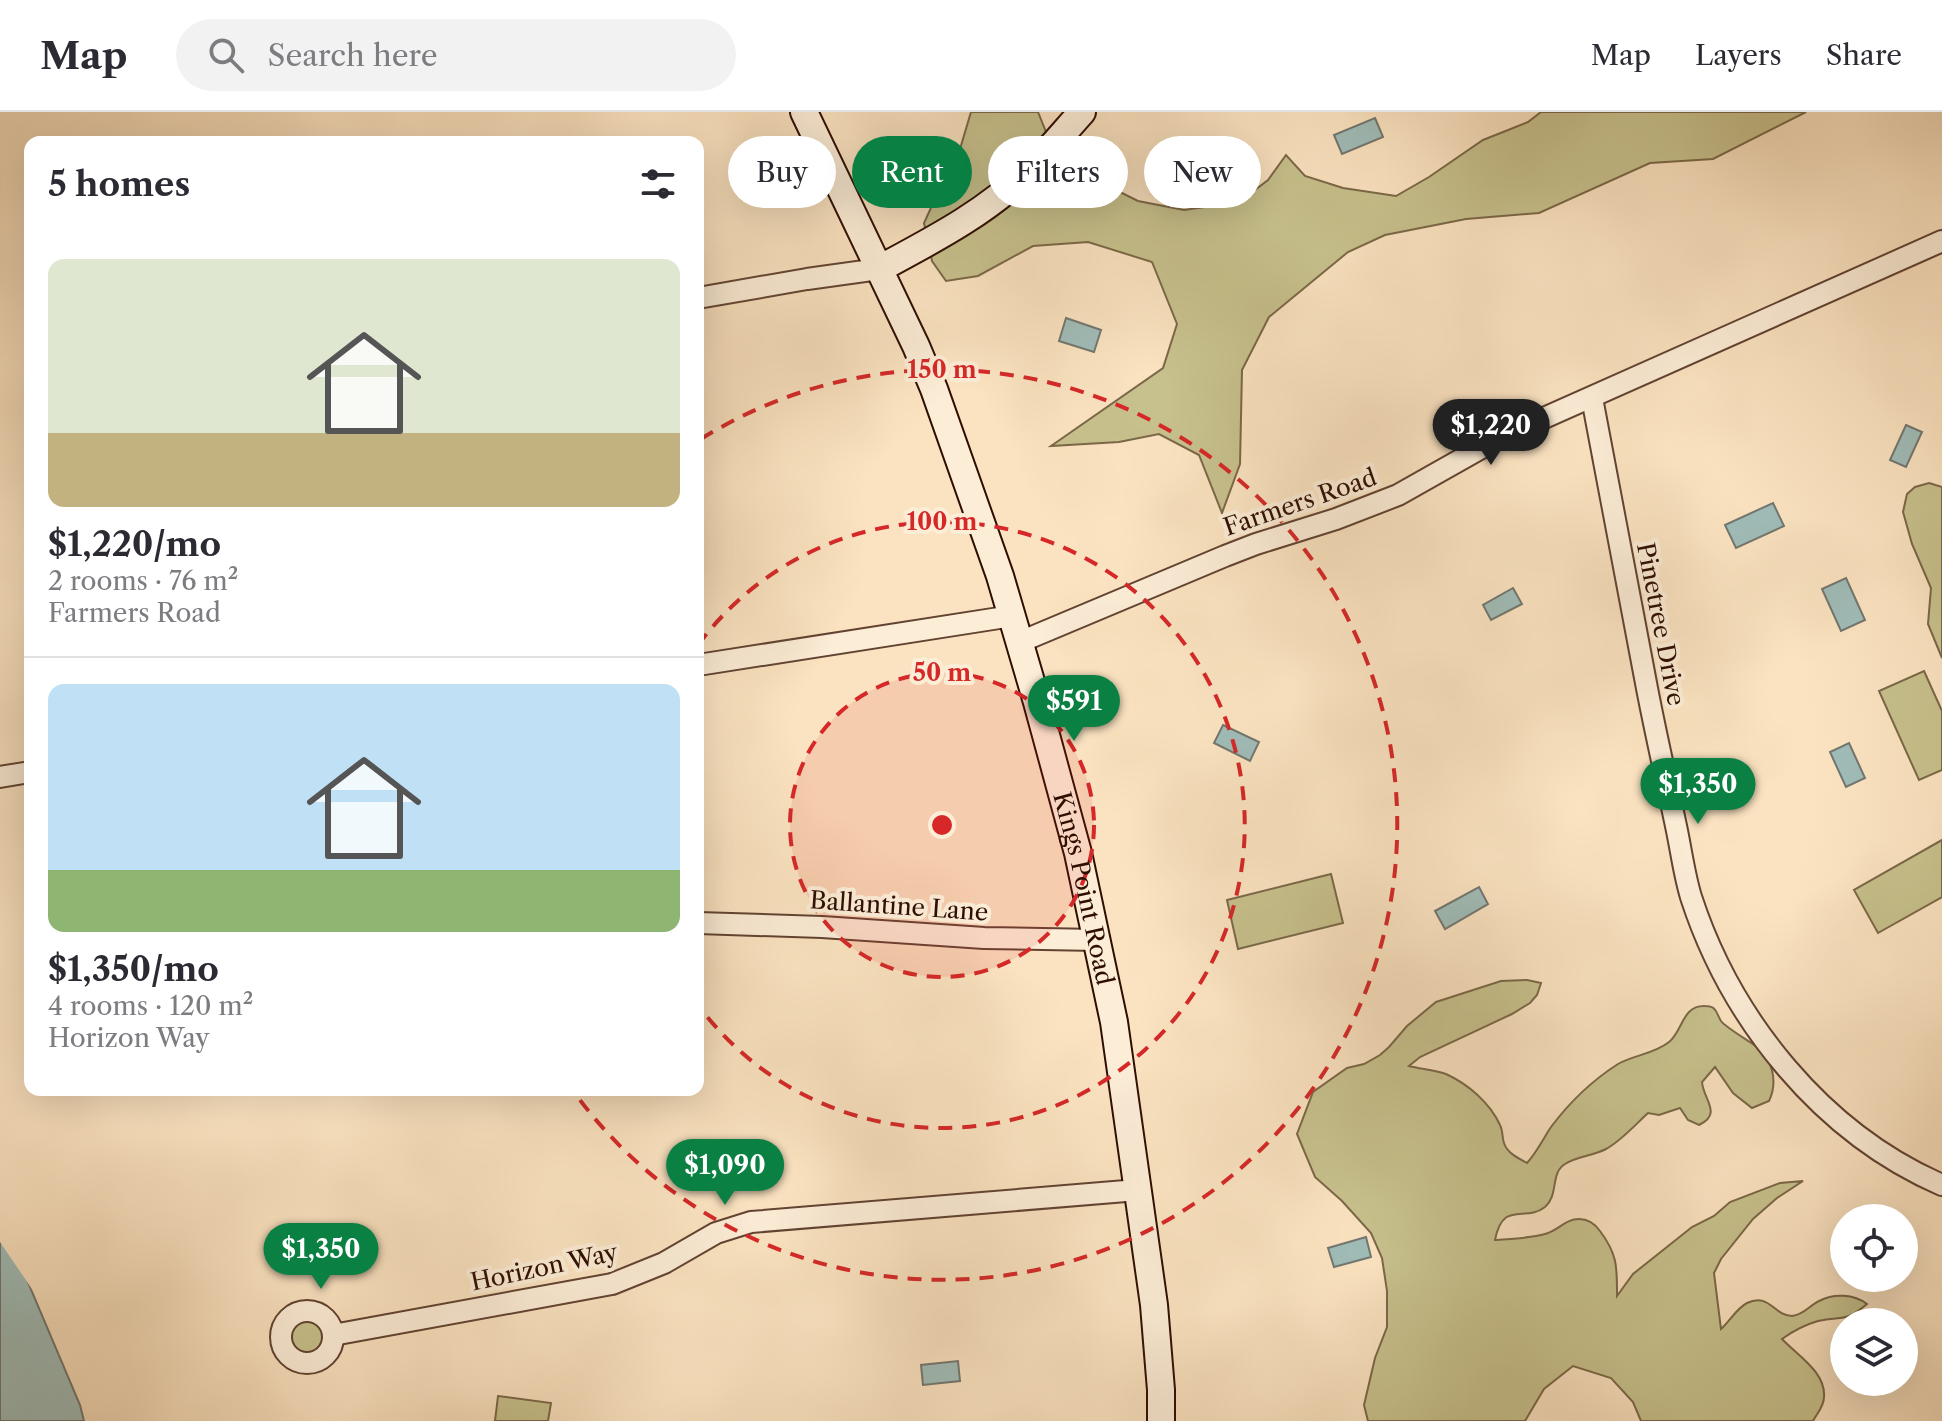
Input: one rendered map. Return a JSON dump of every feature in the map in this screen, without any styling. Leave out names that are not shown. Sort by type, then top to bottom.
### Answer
[{"type":"main road","name":"Kings Point Road","points":[[804,112],[916,346],[960,457],[1020,642],[1078,853],[1114,1022],[1154,1305],[1161,1421]]},
{"type":"main road","points":[[879,269],[976,213],[1027,173],[1082,112]]},
{"type":"street","name":"Farmers Road","points":[[1020,642],[1225,556],[1398,495],[1499,438],[1942,241]]},
{"type":"street","points":[[704,297],[879,269]]},
{"type":"street","name":"Pinetree Drive","points":[[1592,398],[1652,715],[1691,895],[1716,958],[1736,998],[1773,1051],[1801,1083],[1845,1125],[1892,1159],[1942,1185]]},
{"type":"street","points":[[704,664],[1012,616]]},
{"type":"street","points":[[0,777],[24,773]]},
{"type":"street","name":"Ballantine Lane","points":[[704,923],[822,927],[984,938],[1097,940]]},
{"type":"street","name":"Horizon Way","points":[[333,1335],[612,1284],[664,1263],[716,1233],[751,1222],[1138,1190]]},
{"type":"shaded area","points":[[971,112],[1038,112],[1048,136],[988,136],[988,208],[1128,208],[1128,196],[1144,202],[1144,208],[1261,208],[1261,185],[1286,155],[1305,176],[1343,188],[1396,196],[1483,140],[1528,122],[1541,112],[1806,112],[1713,159],[1650,163],[1539,213],[1466,219],[1385,235],[1348,252],[1269,317],[1242,370],[1240,464],[1222,513],[1199,455],[1159,434],[1119,442],[1051,446],[1163,368],[1177,324],[1152,262],[1088,242],[1033,246],[978,276],[946,281],[932,261],[924,223],[931,208],[972,208],[972,136],[964,136]]},
{"type":"shaded area","points":[[1929,483],[1942,487],[1942,658],[1928,624],[1931,588],[1912,544],[1903,512],[1907,494],[1915,487]]},
{"type":"shaded area","points":[[1924,671],[1942,711],[1942,770],[1919,780],[1879,691]]},
{"type":"shaded area","points":[[1942,840],[1942,897],[1878,933],[1854,890]]},
{"type":"shaded area","points":[[1331,874],[1343,923],[1238,949],[1227,900]]},
{"type":"shaded area","points":[[1501,981],[1541,983],[1530,1003],[1420,1057],[1409,1066],[1446,1074],[1470,1089],[1496,1117],[1508,1150],[1527,1163],[1551,1127],[1582,1092],[1618,1064],[1669,1042],[1687,1014],[1697,1007],[1714,1009],[1723,1024],[1762,1051],[1772,1071],[1773,1086],[1769,1101],[1752,1108],[1733,1093],[1715,1067],[1702,1082],[1711,1111],[1706,1121],[1699,1125],[1688,1120],[1680,1108],[1659,1115],[1648,1113],[1612,1146],[1575,1159],[1560,1168],[1552,1196],[1545,1207],[1509,1216],[1503,1220],[1495,1240],[1545,1234],[1574,1220],[1589,1221],[1600,1231],[1613,1255],[1617,1296],[1633,1274],[1692,1227],[1714,1216],[1730,1202],[1780,1183],[1803,1181],[1753,1219],[1721,1259],[1714,1273],[1721,1329],[1740,1308],[1755,1300],[1766,1302],[1792,1316],[1825,1298],[1837,1296],[1867,1304],[1862,1308],[1830,1308],[1830,1319],[1799,1328],[1782,1339],[1816,1372],[1820,1380],[1824,1401],[1813,1421],[1641,1421],[1633,1402],[1611,1378],[1573,1366],[1544,1389],[1525,1421],[1368,1421],[1364,1405],[1375,1358],[1387,1327],[1387,1291],[1382,1258],[1371,1233],[1315,1177],[1297,1134],[1313,1092],[1347,1068],[1364,1064],[1380,1055],[1407,1026],[1436,1002]]},
{"type":"shaded area","points":[[307,1318],[320,1324],[326,1337],[320,1350],[307,1356],[294,1350],[288,1337],[294,1324]]},
{"type":"shaded area","points":[[498,1396],[551,1403],[548,1421],[495,1421]]},
{"type":"water","points":[[1375,118],[1383,137],[1342,154],[1334,135]]},
{"type":"water","points":[[1066,318],[1101,330],[1094,352],[1059,341]]},
{"type":"water","points":[[1906,425],[1922,432],[1906,467],[1890,460]]},
{"type":"water","points":[[1773,503],[1784,526],[1736,548],[1725,525]]},
{"type":"water","points":[[1846,578],[1865,620],[1841,631],[1822,589]]},
{"type":"water","points":[[1513,588],[1522,604],[1491,620],[1483,605]]},
{"type":"water","points":[[1223,725],[1259,742],[1250,761],[1214,743]]},
{"type":"water","points":[[1849,743],[1865,778],[1846,787],[1830,752]]},
{"type":"water","points":[[1479,887],[1488,904],[1445,929],[1435,911]]},
{"type":"water","points":[[0,1233],[16,1254],[84,1421],[0,1421]]},
{"type":"water","points":[[1366,1237],[1371,1257],[1334,1267],[1328,1248]]},
{"type":"water","points":[[958,1361],[960,1381],[923,1385],[921,1365]]},
{"type":"pier","points":[[0,1229],[19,1252],[48,1321],[38,1298],[0,1242]]}]
